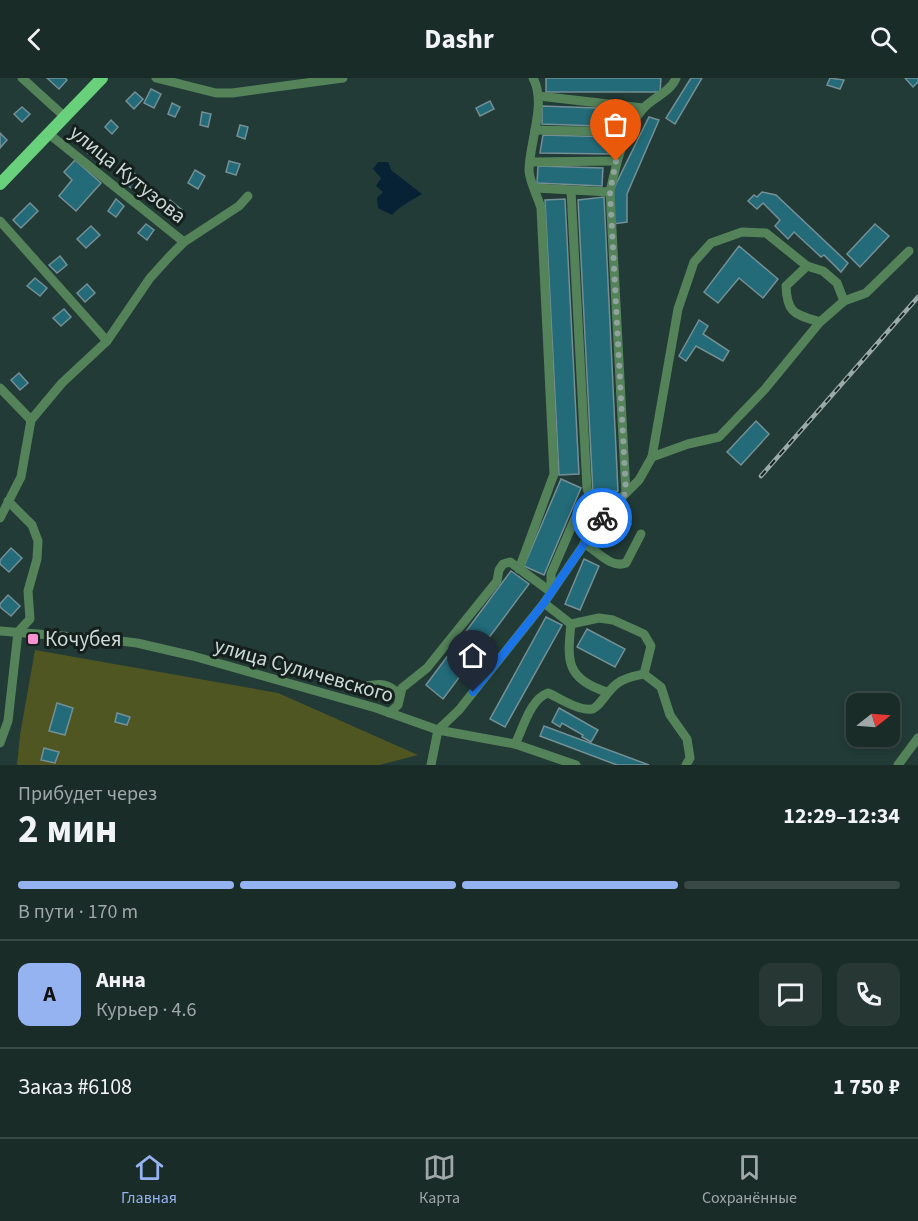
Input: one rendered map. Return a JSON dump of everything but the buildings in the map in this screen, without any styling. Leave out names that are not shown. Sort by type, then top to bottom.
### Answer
[{"type":"main road","points":[[0,184],[102,78]]},
{"type":"street","name":"улица Кутузова","points":[[22,78],[65,117]]},
{"type":"street","points":[[156,78],[216,93],[232,93],[343,78]]},
{"type":"street","points":[[519,568],[554,474],[541,207],[529,175],[530,147],[535,130],[538,96],[537,84],[533,78]]},
{"type":"street","points":[[626,493],[610,192],[616,161],[629,132],[643,108],[662,94],[676,78]]},
{"type":"street","points":[[538,96],[643,108]]},
{"type":"street","points":[[535,130],[629,132]]},
{"type":"street","name":"улица Кутузова","points":[[49,134],[184,242]]},
{"type":"street","points":[[530,162],[616,161]]},
{"type":"street","points":[[535,188],[610,192]]},
{"type":"street","points":[[571,191],[587,488],[591,502],[604,515]]},
{"type":"street","points":[[0,518],[21,477],[31,420],[62,383],[107,341],[150,278],[184,242],[239,206],[248,196]]},
{"type":"street","points":[[0,221],[107,341]]},
{"type":"street","points":[[431,765],[438,730],[459,710],[544,603],[604,515],[639,480],[652,457],[678,309],[694,262],[711,243],[742,232],[766,233],[807,266],[823,271],[837,283],[844,301]]},
{"type":"street","points":[[652,457],[688,444],[719,437],[765,389],[820,322],[844,301],[866,293],[909,251]]},
{"type":"street","points":[[807,266],[786,286],[787,304],[796,315],[820,322]]},
{"type":"street","points":[[0,388],[31,420]]},
{"type":"street","points":[[0,743],[8,721],[18,632],[30,619],[28,591],[37,559],[38,541],[32,525],[8,501]]},
{"type":"street","points":[[551,592],[551,574],[580,507],[591,502]]},
{"type":"street","points":[[584,543],[613,563],[623,565],[641,534]]},
{"type":"street","points":[[389,713],[398,705],[402,688],[427,668],[497,581],[503,564],[510,562],[551,592]]},
{"type":"street","points":[[544,603],[571,624],[599,618],[613,620],[644,634],[651,646],[644,674]]},
{"type":"street","points":[[571,624],[568,658],[576,676],[596,689],[607,692]]},
{"type":"street","name":"улица Суличевского","points":[[0,631],[137,644],[193,656],[389,713],[438,730],[515,744],[576,765]]},
{"type":"street","points":[[515,744],[541,695],[548,693],[582,708],[591,709],[597,707],[607,692],[617,683],[629,677],[644,674],[661,687],[670,715],[687,739],[690,758],[686,765]]},
{"type":"street","points":[[367,686],[380,683],[390,686],[399,694]]},
{"type":"street","points":[[0,715],[8,721]]},
{"type":"street","points":[[898,765],[918,738]]},
{"type":"green space","points":[[35,650],[278,693],[418,755],[379,765],[17,765]]},
{"type":"water","points":[[378,162],[388,162],[391,170],[422,194],[392,215],[378,208],[377,198],[383,192],[376,186],[381,178],[373,169]]},
{"type":"railway","points":[[761,476],[918,297]]},
{"type":"way so far","points":[[602,518],[626,493],[610,192],[616,161]]},
{"type":"place","name":"Кочубея","points":[[33,639]]},
{"type":"route","points":[[473,692],[544,603],[602,518]]}]
